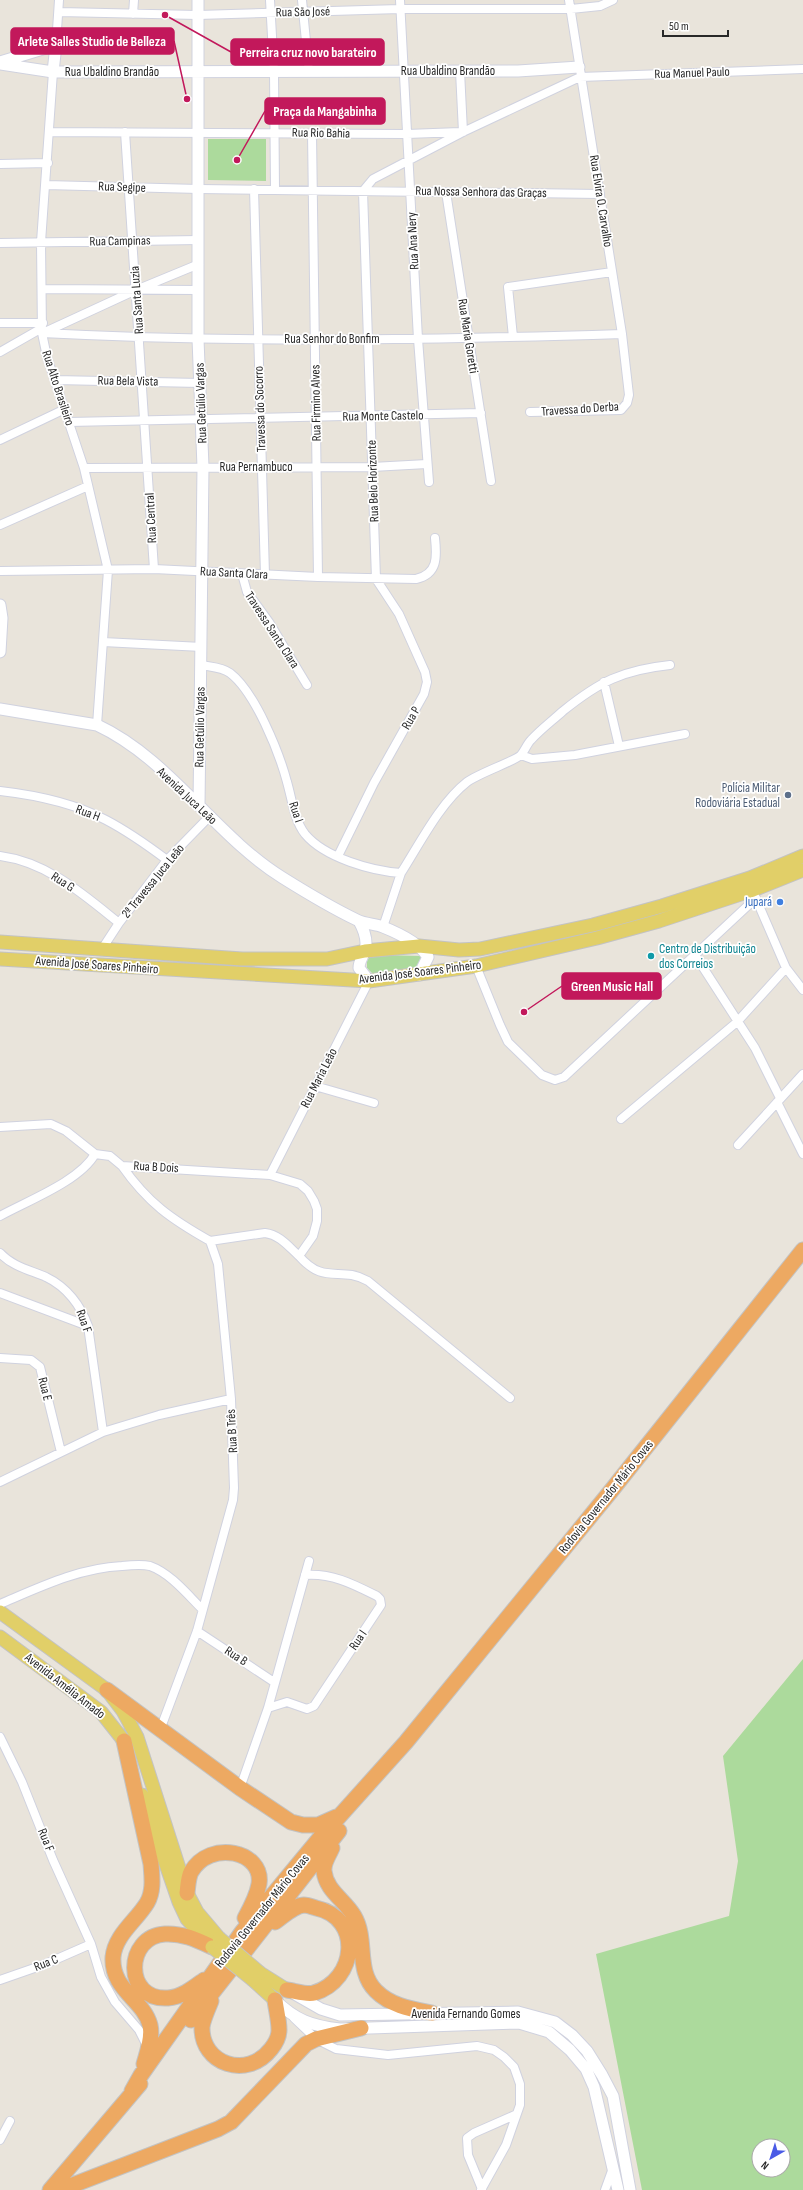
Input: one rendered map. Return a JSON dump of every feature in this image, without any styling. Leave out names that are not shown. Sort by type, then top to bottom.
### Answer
[{"type":"highway","name":"Rodovia Governador Mário Covas","points":[[50,2190],[132,2091],[145,2078],[214,1981],[242,1932],[344,1817],[406,1742],[611,1491],[803,1250]]},
{"type":"highway","points":[[107,1690],[240,1788],[291,1822],[303,1825],[318,1825],[344,1817]]},
{"type":"highway","points":[[124,1741],[152,1864],[153,1884],[147,1902],[120,1939],[113,1957],[115,1972],[121,1987],[144,2013],[150,2025],[151,2034],[148,2051],[141,2075]]},
{"type":"highway","name":"Rodovia Governador Mário Covas","points":[[132,2091],[141,2075],[214,1981],[255,1940],[344,1817]]},
{"type":"highway","points":[[344,1817],[325,1862],[324,1870],[326,1882],[354,1916],[361,1937],[362,1966],[366,1979],[376,1991],[394,2004],[432,2013]]},
{"type":"highway","points":[[187,1893],[191,1872],[202,1860],[216,1852],[230,1851],[244,1856],[256,1868],[260,1882],[255,1900],[243,1922],[242,1932]]},
{"type":"highway","points":[[214,1981],[202,2026],[203,2036],[207,2048],[220,2060],[232,2065],[244,2066],[257,2063],[266,2057],[276,2044],[279,2030],[281,1995],[313,1994],[331,1985],[344,1971],[349,1956],[348,1940],[338,1918],[323,1909],[304,1905],[289,1911],[255,1940]]},
{"type":"highway","points":[[214,1981],[178,1995],[158,1998],[143,1989],[133,1972],[137,1954],[149,1940],[155,1936],[164,1934],[182,1935],[216,1942]]},
{"type":"highway","points":[[60,2190],[218,2129],[236,2116],[296,2052],[316,2039],[360,2028]]},
{"type":"main road","name":"Avenida José Soares Pinheiro","points":[[0,942],[242,959],[327,959],[365,951],[419,946],[459,950],[480,949],[593,925],[750,878],[803,856]]},
{"type":"main road","name":"Avenida José Soares Pinheiro","points":[[0,959],[369,981],[476,966],[597,938],[755,894],[803,870]]},
{"type":"main road","name":"Avenida Amélia Amado","points":[[0,1612],[107,1690],[123,1711],[137,1737],[187,1893],[216,1942]]},
{"type":"main road","name":"Avenida Amélia Amado","points":[[0,1637],[101,1712],[124,1741],[179,1902],[187,1919],[216,1942]]},
{"type":"main road","points":[[216,1942],[281,1995]]},
{"type":"street","name":"Rua Alto Brasileiro","points":[[59,0],[41,242],[42,328],[46,357],[56,380],[84,468],[108,570],[97,725]]},
{"type":"street","points":[[133,14],[134,0]]},
{"type":"street","name":"Rua Getúlio Vargas","points":[[198,0],[198,189],[200,240],[198,339],[203,467],[199,806]]},
{"type":"street","points":[[270,0],[274,72],[273,132],[275,190]]},
{"type":"street","points":[[302,0],[309,72]]},
{"type":"street","name":"Rua Ana Nery","points":[[400,0],[418,339],[429,482]]},
{"type":"street","name":"Rua Elvira O. Carvalho","points":[[570,0],[622,334],[629,395],[627,403]]},
{"type":"street","name":"Rua São José","points":[[59,12],[198,14],[400,10],[571,9],[600,6],[612,0]]},
{"type":"street","points":[[0,63],[56,45]]},
{"type":"street","name":"Rua Ubaldino Brandão","points":[[0,63],[53,72],[580,72]]},
{"type":"street","name":"Rua Manuel Paulo","points":[[580,72],[803,69]]},
{"type":"street","points":[[363,191],[370,181],[463,132],[460,71]]},
{"type":"street","name":"Rua Rio Bahia","points":[[50,132],[273,132],[407,134],[463,132],[580,72]]},
{"type":"street","name":"Rua Santa Luzia","points":[[125,132],[148,467]]},
{"type":"street","name":"Rua Firmino Alves","points":[[312,133],[318,577]]},
{"type":"street","points":[[0,164],[48,163]]},
{"type":"street","name":"Rua Segipe","points":[[46,185],[198,189]]},
{"type":"street","name":"Rua Nossa Senhora das Graças","points":[[198,189],[600,194]]},
{"type":"street","name":"Travessa do Socorro","points":[[254,190],[265,575]]},
{"type":"street","name":"Rua Belo Horizonte","points":[[363,191],[376,579]]},
{"type":"street","name":"Rua Maria Goretti","points":[[446,192],[491,481]]},
{"type":"street","name":"Rua Campinas","points":[[0,243],[200,240]]},
{"type":"street","points":[[0,352],[42,328],[199,264]]},
{"type":"street","points":[[513,337],[508,287],[612,272]]},
{"type":"street","points":[[42,289],[198,290]]},
{"type":"street","name":"Rua Senhor do Bonfim","points":[[0,323],[140,338],[418,339],[622,334]]},
{"type":"street","name":"Rua Bela Vista","points":[[56,380],[142,381],[200,384]]},
{"type":"street","name":"Travessa do Derba","points":[[530,412],[621,410],[627,403]]},
{"type":"street","points":[[0,440],[65,409]]},
{"type":"street","name":"Rua Monte Castelo","points":[[69,422],[424,416],[481,413]]},
{"type":"street","name":"Rua Pernambuco","points":[[84,468],[372,467],[427,464]]},
{"type":"street","name":"Rua Central","points":[[148,467],[154,569]]},
{"type":"street","points":[[0,526],[88,486]]},
{"type":"street","name":"Rua Santa Clara","points":[[0,571],[154,569],[401,580],[426,577],[433,568],[436,560],[435,538]]},
{"type":"street","name":"Travessa Santa Clara","points":[[242,574],[247,592],[269,622],[306,685]]},
{"type":"street","name":"Rua P","points":[[338,856],[374,783],[424,694],[427,682],[425,672],[399,614],[376,579]]},
{"type":"street","points":[[0,605],[2,618],[0,652]]},
{"type":"street","points":[[103,642],[202,647]]},
{"type":"street","name":"Rua I","points":[[201,665],[222,668],[230,672],[247,692],[257,708],[285,773],[299,823],[314,843],[338,856],[366,867],[401,874]]},
{"type":"street","points":[[383,927],[401,874],[430,827],[456,792],[480,774],[521,755],[530,741],[543,727],[585,694],[604,682],[637,670],[670,665]]},
{"type":"street","points":[[604,682],[619,746]]},
{"type":"street","name":"Avenida Juca Leão","points":[[0,709],[97,725],[127,742],[199,806],[254,858],[282,878],[359,921],[383,927],[419,946]]},
{"type":"street","points":[[521,755],[532,759],[575,755],[685,734]]},
{"type":"street","name":"Rua H","points":[[0,791],[40,797],[77,808],[105,819],[137,838],[167,860]]},
{"type":"street","name":"2ª Travessa Juca Leão","points":[[102,949],[119,923],[167,860],[209,817]]},
{"type":"street","name":"Rua G","points":[[0,856],[22,859],[56,876],[119,923]]},
{"type":"street","points":[[476,966],[508,1042],[542,1075],[554,1080],[564,1077],[695,955],[755,894],[786,968],[803,990]]},
{"type":"street","points":[[359,921],[365,932],[365,951],[360,961],[359,968],[369,981]]},
{"type":"street","points":[[419,946],[428,957],[419,975]]},
{"type":"street","points":[[695,955],[755,1048],[803,1154]]},
{"type":"street","points":[[621,1119],[737,1022],[786,968]]},
{"type":"street","name":"Rua Maria Leão","points":[[270,1175],[369,981]]},
{"type":"street","points":[[738,1145],[803,1074]]},
{"type":"street","points":[[315,1086],[374,1103]]},
{"type":"street","name":"Rua B Dois","points":[[0,1127],[51,1124],[66,1131],[95,1154],[110,1156],[122,1166],[270,1175],[300,1184],[308,1191],[314,1201],[317,1209],[317,1221],[313,1236],[299,1256]]},
{"type":"street","points":[[0,1216],[63,1182],[89,1164],[95,1154]]},
{"type":"street","points":[[122,1166],[141,1192],[160,1209],[210,1241],[265,1233],[273,1234],[278,1236],[312,1269],[321,1274],[349,1274],[360,1276],[510,1398]]},
{"type":"street","name":"Rua B Três","points":[[160,1730],[197,1631],[233,1500],[234,1474],[230,1399],[218,1264],[210,1241]]},
{"type":"street","name":"Rua F","points":[[0,1253],[17,1266],[45,1277],[62,1288],[82,1309],[88,1326],[103,1432]]},
{"type":"street","points":[[0,1293],[88,1326]]},
{"type":"street","name":"Rua E","points":[[0,1358],[31,1360],[40,1367],[61,1452]]},
{"type":"street","points":[[0,1482],[103,1432],[159,1415],[230,1399]]},
{"type":"street","points":[[240,1788],[268,1708],[274,1682],[309,1561]]},
{"type":"street","points":[[0,1604],[79,1572],[104,1567],[134,1565],[149,1566],[160,1571],[202,1609]]},
{"type":"street","name":"Rua I","points":[[268,1708],[287,1702],[307,1709],[314,1706],[381,1605],[380,1599],[377,1596],[345,1580],[317,1574],[305,1575]]},
{"type":"street","name":"Rua B","points":[[197,1631],[274,1682]]},
{"type":"street","name":"Rua F","points":[[0,1737],[22,1782],[53,1860],[91,1944],[102,1977],[114,2002],[140,2030],[148,2051]]},
{"type":"street","name":"Rua C","points":[[0,1980],[43,1965],[91,1944]]},
{"type":"street","name":"Avenida Fernando Gomes","points":[[281,1995],[340,2015],[518,2012],[555,2022],[572,2034],[587,2050],[613,2096],[630,2190]]},
{"type":"street","name":"Avenida Fernando Gomes","points":[[281,1995],[289,2014],[321,2027],[360,2028],[519,2022],[548,2032],[570,2050],[586,2069],[594,2088],[614,2167],[618,2190]]},
{"type":"street","points":[[289,2014],[316,2039],[336,2049],[365,2054],[388,2055],[477,2046],[494,2050],[514,2067],[520,2084],[520,2105],[515,2115],[506,2145],[481,2189]]},
{"type":"street","points":[[481,2189],[468,2155],[467,2138],[474,2133],[515,2115]]},
{"type":"street","points":[[0,2140],[10,2122]]},
{"type":"street","points":[[605,2190],[614,2167]]},
{"type":"green space","points":[[208,139],[266,139],[266,181],[208,180]]},
{"type":"green space","points":[[370,956],[421,956],[423,959],[419,969],[374,975],[367,968],[367,961]]},
{"type":"green space","points":[[803,1659],[803,2190],[642,2190],[596,1954],[729,1916],[738,1861],[723,1756]]},
{"type":"place","name":"Perreira cruz novo barateiro","points":[[165,15]]},
{"type":"place","name":"Arlete Salles Studio de Belleza","points":[[187,99]]},
{"type":"place","name":"Praça da Mangabinha","points":[[237,160]]},
{"type":"place","name":"Polícia Militar Rodoviária Estadual","points":[[788,795]]},
{"type":"place","name":"Jupará","points":[[780,902]]},
{"type":"place","name":"Centro de Distribuição dos Correios","points":[[651,956]]},
{"type":"place","name":"Green Music Hall","points":[[524,1012]]}]
